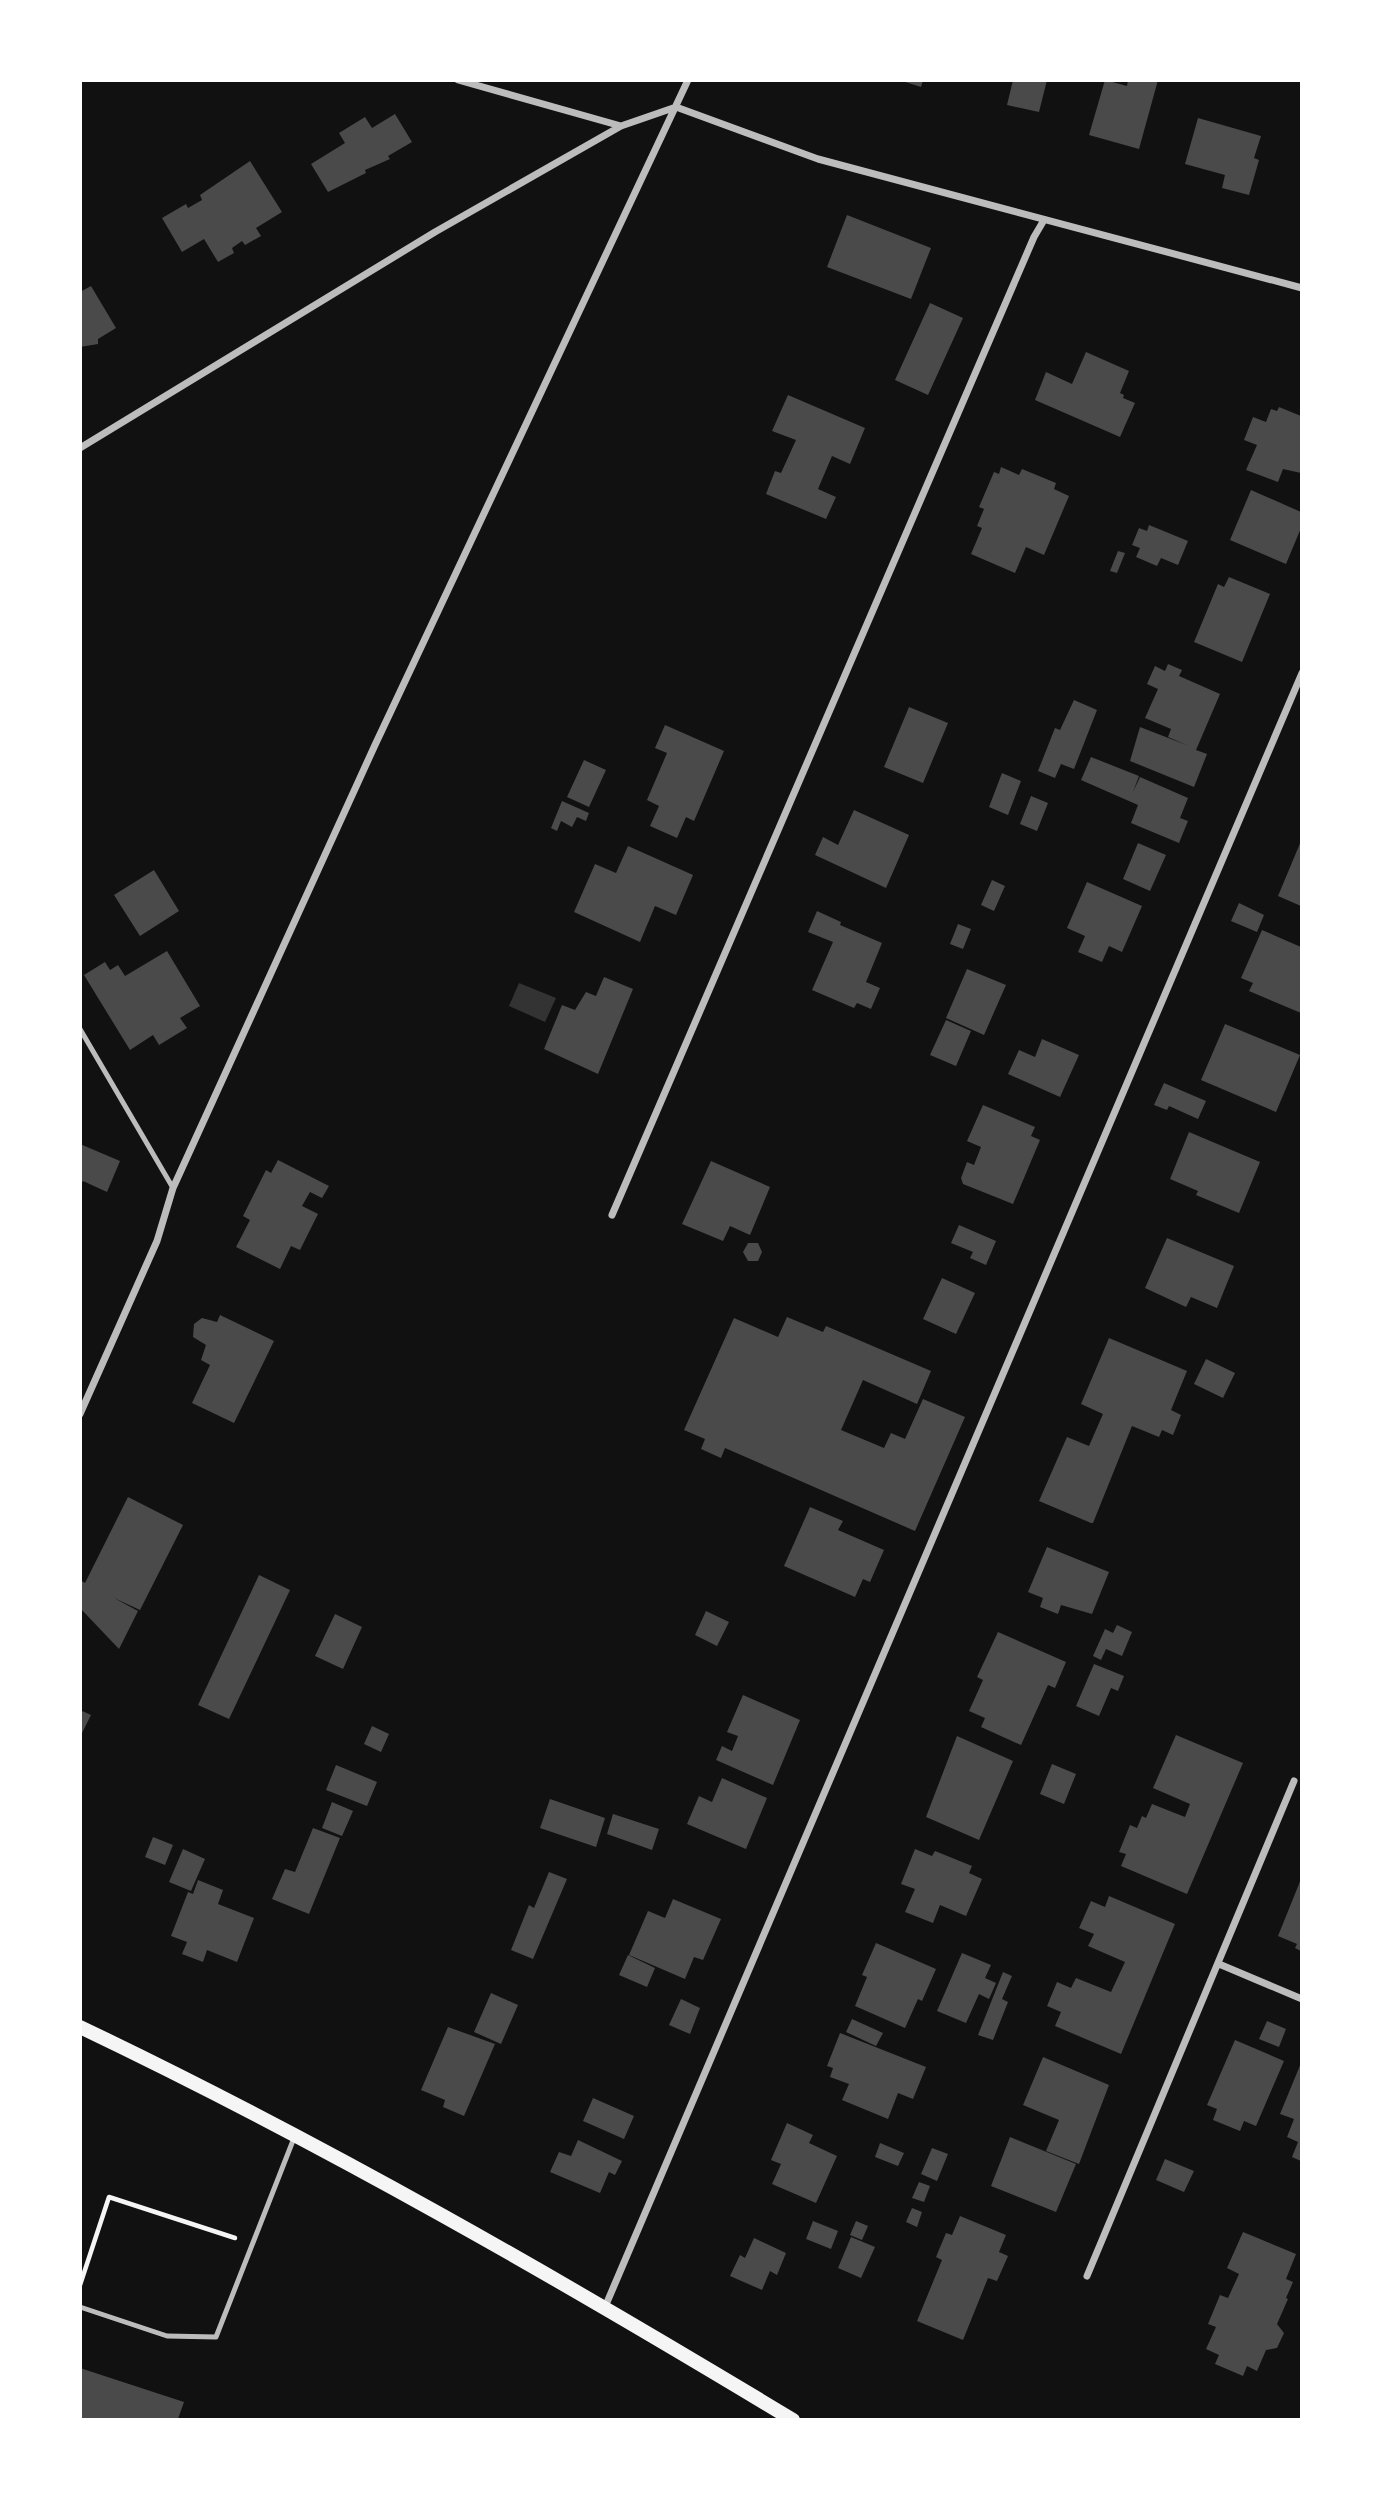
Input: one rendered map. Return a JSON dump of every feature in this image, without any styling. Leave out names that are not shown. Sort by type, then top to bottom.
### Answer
[{"type":"main road","points":[[80,2027],[405,2194],[606,2307],[793,2420]]},
{"type":"street","points":[[458,80],[621,126]]},
{"type":"street","points":[[80,1414],[157,1241],[173,1188],[381,732],[688,80]]},
{"type":"street","points":[[80,448],[435,232],[621,126],[676,107],[818,159],[1301,288]]},
{"type":"street","points":[[612,1215],[1034,237],[1044,220]]},
{"type":"street","points":[[606,2307],[1301,673]]},
{"type":"street","points":[[1087,2276],[1294,1781]]},
{"type":"street","points":[[1219,1964],[1301,1999]]},
{"type":"lane","points":[[80,1029],[173,1188]]},
{"type":"lane","points":[[80,2307],[167,2336],[216,2337],[294,2137]]},
{"type":"path","points":[[80,2284],[109,2197],[253,2243]]},
{"type":"shaded area","points":[[519,983],[556,998],[545,1022],[509,1006]]},
{"type":"building","points":[[899,80],[923,80],[921,87]]},
{"type":"building","points":[[1013,80],[1047,80],[1039,112],[1007,105]]},
{"type":"building","points":[[1105,80],[1127,86],[1128,80],[1158,80],[1139,149],[1089,135]]},
{"type":"building","points":[[395,114],[412,142],[388,156],[390,159],[328,192],[311,164],[345,143],[339,133],[365,117],[372,128]]},
{"type":"building","points":[[1198,118],[1261,136],[1254,158],[1259,160],[1249,195],[1222,188],[1225,175],[1185,164]]},
{"type":"building","points":[[250,161],[282,212],[256,228],[261,236],[245,245],[242,241],[232,248],[234,253],[218,262],[204,239],[182,252],[162,218],[186,204],[188,208],[202,200],[200,195]]},
{"type":"building","points":[[847,215],[931,248],[911,299],[827,267]]},
{"type":"building","points":[[91,286],[116,328],[98,339],[98,344],[80,347],[80,292]]},
{"type":"building","points":[[930,303],[963,318],[928,395],[895,380]]},
{"type":"building","points":[[1086,352],[1129,371],[1120,393],[1124,395],[1123,398],[1135,403],[1120,437],[1035,400],[1046,372],[1072,384]]},
{"type":"building","points":[[788,395],[865,428],[850,464],[832,456],[818,489],[836,497],[826,519],[766,494],[775,471],[781,473],[796,440],[772,431]]},
{"type":"building","points":[[1279,407],[1301,416],[1301,473],[1283,469],[1278,482],[1246,470],[1257,445],[1244,440],[1253,417],[1266,422],[1271,409],[1277,411]]},
{"type":"building","points":[[1001,467],[1019,475],[1022,469],[1056,483],[1054,489],[1069,496],[1044,555],[1026,547],[1015,573],[971,554],[982,528],[977,526],[984,509],[979,507],[994,472],[999,474]]},
{"type":"building","points":[[1251,490],[1301,512],[1301,528],[1286,564],[1230,540]]},
{"type":"building","points":[[1149,525],[1188,541],[1178,565],[1161,558],[1157,566],[1136,557],[1140,548],[1132,545],[1139,528],[1147,531]]},
{"type":"building","points":[[1118,551],[1125,553],[1117,573],[1110,571]]},
{"type":"building","points":[[1229,577],[1270,594],[1242,662],[1194,642],[1218,584],[1224,587]]},
{"type":"building","points":[[1168,664],[1182,670],[1179,676],[1220,694],[1196,750],[1207,754],[1194,787],[1130,761],[1140,727],[1189,746],[1168,737],[1171,729],[1145,718],[1158,689],[1147,684],[1155,666],[1165,671]]},
{"type":"building","points":[[1074,700],[1097,710],[1074,769],[1061,764],[1055,778],[1038,771],[1055,728],[1060,730]]},
{"type":"building","points":[[909,707],[948,723],[923,783],[884,767]]},
{"type":"building","points":[[665,725],[724,751],[694,821],[686,817],[677,838],[650,826],[659,806],[647,800],[667,753],[655,748]]},
{"type":"building","points":[[1091,757],[1139,776],[1133,792],[1140,777],[1188,798],[1180,818],[1188,821],[1179,843],[1131,823],[1138,805],[1081,780]]},
{"type":"building","points":[[584,760],[606,770],[589,807],[567,797]]},
{"type":"building","points":[[1002,773],[1021,781],[1008,815],[989,807]]},
{"type":"building","points":[[1031,796],[1048,803],[1037,831],[1020,824]]},
{"type":"building","points":[[562,801],[589,813],[586,821],[577,817],[572,827],[561,821],[557,831],[551,828]]},
{"type":"building","points":[[854,810],[909,835],[886,888],[815,855],[823,837],[838,845]]},
{"type":"building","points":[[1301,841],[1301,906],[1278,896]]},
{"type":"building","points":[[1138,843],[1166,855],[1150,891],[1123,879]]},
{"type":"building","points":[[628,846],[693,875],[676,915],[655,906],[640,942],[574,912],[595,864],[616,873]]},
{"type":"building","points":[[154,870],[179,911],[140,936],[114,895]]},
{"type":"building","points":[[992,880],[1005,886],[994,911],[981,905]]},
{"type":"building","points":[[1087,882],[1142,906],[1122,952],[1109,946],[1102,962],[1078,952],[1085,936],[1067,928]]},
{"type":"building","points":[[1239,903],[1264,915],[1257,932],[1231,921]]},
{"type":"building","points":[[817,911],[841,922],[840,925],[882,943],[866,982],[880,988],[871,1009],[857,1003],[854,1008],[812,990],[833,942],[808,932]]},
{"type":"building","points":[[958,924],[971,929],[963,949],[950,944]]},
{"type":"building","points":[[1262,930],[1301,947],[1301,1013],[1249,991],[1253,983],[1241,978]]},
{"type":"building","points":[[167,951],[200,1006],[180,1018],[187,1028],[159,1045],[153,1035],[130,1050],[84,975],[105,962],[110,970],[118,965],[125,976]]},
{"type":"building","points":[[967,969],[1006,985],[984,1035],[946,1018]]},
{"type":"building","points":[[604,977],[633,989],[598,1074],[544,1049],[562,1005],[575,1010],[586,992],[596,996]]},
{"type":"building","points":[[946,1020],[971,1031],[956,1066],[930,1055]]},
{"type":"building","points":[[1225,1024],[1300,1055],[1276,1112],[1201,1080]]},
{"type":"building","points":[[1042,1039],[1079,1055],[1060,1097],[1008,1074],[1019,1050],[1035,1057]]},
{"type":"building","points":[[1164,1083],[1206,1101],[1198,1119],[1169,1106],[1167,1110],[1154,1105]]},
{"type":"building","points":[[983,1105],[1035,1127],[1031,1136],[1040,1140],[1013,1204],[963,1184],[961,1178],[967,1162],[974,1165],[981,1147],[967,1141]]},
{"type":"building","points":[[1189,1132],[1260,1162],[1239,1213],[1196,1195],[1198,1191],[1170,1179]]},
{"type":"building","points":[[80,1144],[120,1161],[107,1192],[83,1181],[80,1185]]},
{"type":"building","points":[[278,1160],[329,1186],[322,1198],[310,1192],[302,1206],[318,1214],[300,1250],[291,1246],[280,1269],[236,1247],[250,1220],[243,1216],[266,1170],[271,1173]]},
{"type":"building","points":[[711,1161],[770,1187],[750,1235],[730,1226],[723,1241],[682,1224]]},
{"type":"building","points":[[959,1225],[996,1241],[986,1265],[970,1258],[973,1252],[951,1243]]},
{"type":"building","points":[[1167,1238],[1234,1266],[1217,1308],[1191,1297],[1186,1307],[1145,1288]]},
{"type":"building","points":[[748,1243],[758,1243],[762,1252],[758,1261],[748,1261],[743,1252]]},
{"type":"building","points":[[942,1278],[975,1293],[956,1334],[923,1319]]},
{"type":"building","points":[[220,1315],[274,1341],[234,1423],[192,1403],[210,1365],[201,1360],[206,1345],[193,1337],[194,1324],[202,1318],[217,1322]]},
{"type":"building","points":[[787,1317],[823,1332],[826,1326],[931,1371],[917,1404],[863,1380],[841,1430],[884,1448],[891,1433],[905,1439],[923,1399],[965,1417],[915,1531],[725,1448],[721,1458],[701,1449],[705,1439],[684,1430],[734,1318],[778,1337]]},
{"type":"building","points":[[1109,1338],[1187,1371],[1171,1410],[1181,1415],[1173,1435],[1162,1430],[1159,1437],[1132,1426],[1091,1523],[1039,1501],[1067,1437],[1089,1446],[1103,1414],[1081,1404]]},
{"type":"building","points":[[1206,1359],[1235,1373],[1223,1398],[1194,1384]]},
{"type":"building","points":[[128,1497],[183,1525],[140,1610],[114,1598],[138,1611],[119,1649],[80,1608],[80,1580],[85,1583]]},
{"type":"building","points":[[810,1507],[843,1521],[838,1530],[884,1550],[870,1582],[863,1579],[855,1597],[784,1566]]},
{"type":"building","points":[[1047,1547],[1109,1572],[1092,1614],[1061,1605],[1058,1614],[1040,1607],[1043,1598],[1028,1592]]},
{"type":"building","points":[[259,1575],[290,1590],[229,1719],[198,1705]]},
{"type":"building","points":[[706,1611],[729,1622],[717,1646],[695,1635]]},
{"type":"building","points":[[335,1614],[362,1627],[343,1669],[315,1656]]},
{"type":"building","points":[[1117,1625],[1132,1632],[1122,1656],[1106,1649],[1101,1660],[1093,1656],[1105,1629],[1113,1633]]},
{"type":"building","points":[[998,1632],[1066,1662],[1055,1688],[1048,1685],[1021,1745],[981,1727],[985,1718],[969,1711],[983,1680],[977,1677]]},
{"type":"building","points":[[1094,1664],[1124,1676],[1118,1691],[1111,1688],[1099,1716],[1076,1706]]},
{"type":"building","points":[[743,1695],[800,1720],[773,1785],[716,1760],[722,1746],[732,1751],[738,1736],[727,1732]]},
{"type":"building","points":[[80,1710],[91,1715],[80,1737]]},
{"type":"building","points":[[372,1726],[389,1734],[381,1752],[364,1744]]},
{"type":"building","points":[[1176,1735],[1243,1763],[1187,1894],[1121,1866],[1126,1854],[1119,1852],[1130,1825],[1137,1828],[1142,1816],[1146,1818],[1152,1804],[1185,1817],[1190,1804],[1153,1788]]},
{"type":"building","points":[[957,1736],[1013,1761],[979,1840],[926,1817]]},
{"type":"building","points":[[1052,1764],[1076,1774],[1064,1804],[1040,1794]]},
{"type":"building","points":[[336,1765],[377,1782],[367,1806],[326,1790]]},
{"type":"building","points":[[722,1778],[767,1798],[746,1849],[687,1824],[699,1796],[712,1802]]},
{"type":"building","points":[[550,1799],[605,1818],[596,1847],[540,1828]]},
{"type":"building","points":[[332,1802],[353,1811],[342,1836],[322,1828]]},
{"type":"building","points":[[613,1814],[659,1829],[652,1850],[607,1834]]},
{"type":"building","points":[[313,1828],[340,1838],[309,1914],[272,1899],[285,1869],[295,1872]]},
{"type":"building","points":[[153,1837],[173,1845],[165,1865],[145,1857]]},
{"type":"building","points":[[183,1849],[205,1859],[191,1891],[169,1882]]},
{"type":"building","points":[[915,1849],[932,1856],[935,1851],[972,1866],[969,1873],[982,1879],[966,1916],[940,1905],[933,1923],[905,1912],[915,1889],[901,1884]]},
{"type":"building","points":[[549,1872],[567,1879],[533,1959],[511,1950],[529,1905],[534,1908]]},
{"type":"building","points":[[1301,1879],[1301,1951],[1295,1948],[1297,1944],[1278,1936]]},
{"type":"building","points":[[198,1880],[223,1890],[218,1904],[254,1918],[237,1962],[207,1950],[203,1962],[182,1954],[187,1942],[171,1936],[188,1892],[193,1894]]},
{"type":"building","points":[[1109,1896],[1175,1924],[1121,2054],[1055,2026],[1061,2012],[1047,2006],[1057,1982],[1071,1988],[1076,1978],[1111,1992],[1125,1962],[1088,1946],[1094,1934],[1079,1928],[1091,1901],[1105,1907]]},
{"type":"building","points":[[673,1899],[721,1919],[703,1960],[694,1957],[685,1979],[629,1955],[648,1911],[665,1918]]},
{"type":"building","points":[[876,1943],[936,1969],[922,2001],[918,1999],[905,2028],[855,2006],[867,1977],[862,1975]]},
{"type":"building","points":[[962,1953],[991,1965],[985,1978],[996,1983],[989,1999],[979,1994],[966,2023],[937,2011]]},
{"type":"building","points":[[628,1955],[655,1968],[647,1987],[619,1975]]},
{"type":"building","points":[[1003,1972],[1012,1976],[1002,1999],[1008,2002],[993,2040],[978,2035]]},
{"type":"building","points":[[491,1993],[518,2005],[501,2044],[474,2032]]},
{"type":"building","points":[[681,1999],[700,2008],[690,2034],[669,2025]]},
{"type":"building","points":[[852,2019],[883,2033],[876,2046],[846,2032]]},
{"type":"building","points":[[1267,2021],[1286,2029],[1279,2047],[1259,2039]]},
{"type":"building","points":[[448,2027],[495,2044],[464,2116],[443,2107],[445,2100],[421,2090]]},
{"type":"building","points":[[840,2033],[926,2067],[913,2099],[898,2093],[888,2119],[842,2100],[849,2084],[830,2077],[833,2068],[827,2066]]},
{"type":"building","points":[[1235,2040],[1284,2061],[1256,2126],[1244,2121],[1240,2131],[1213,2120],[1217,2109],[1207,2105]]},
{"type":"building","points":[[1043,2057],[1109,2085],[1079,2164],[1046,2151],[1059,2120],[1023,2105]]},
{"type":"building","points":[[1301,2063],[1301,2161],[1292,2157],[1298,2142],[1287,2137],[1294,2119],[1280,2114]]},
{"type":"building","points":[[593,2098],[634,2116],[624,2139],[583,2121]]},
{"type":"building","points":[[787,2123],[813,2135],[809,2143],[837,2156],[816,2203],[772,2184],[781,2164],[771,2160]]},
{"type":"building","points":[[1010,2137],[1076,2164],[1056,2212],[991,2186]]},
{"type":"building","points":[[578,2140],[622,2161],[615,2175],[609,2172],[600,2193],[550,2172],[559,2152],[571,2156]]},
{"type":"building","points":[[880,2143],[904,2153],[898,2166],[875,2157]]},
{"type":"building","points":[[932,2148],[948,2154],[937,2181],[921,2174]]},
{"type":"building","points":[[1165,2159],[1194,2171],[1184,2192],[1156,2180]]},
{"type":"building","points":[[919,2182],[930,2186],[924,2202],[912,2198]]},
{"type":"building","points":[[912,2208],[922,2212],[917,2227],[906,2222]]},
{"type":"building","points":[[960,2216],[1006,2235],[999,2252],[1008,2256],[997,2281],[988,2278],[963,2340],[917,2321],[942,2260],[936,2257],[946,2233],[952,2235]]},
{"type":"building","points":[[813,2221],[838,2231],[831,2249],[806,2239]]},
{"type":"building","points":[[856,2221],[868,2226],[862,2240],[850,2235]]},
{"type":"building","points":[[1243,2232],[1296,2254],[1286,2279],[1293,2282],[1277,2324],[1284,2333],[1277,2348],[1266,2350],[1257,2371],[1247,2366],[1243,2376],[1215,2364],[1219,2355],[1206,2349],[1216,2327],[1208,2324],[1220,2295],[1228,2298],[1239,2274],[1227,2268]]},
{"type":"building","points":[[851,2237],[875,2247],[861,2278],[838,2268]]},
{"type":"building","points":[[754,2238],[786,2253],[777,2275],[770,2271],[762,2290],[730,2276],[740,2255],[745,2258]]},
{"type":"building","points":[[80,2368],[184,2402],[178,2419],[80,2419]]}]
